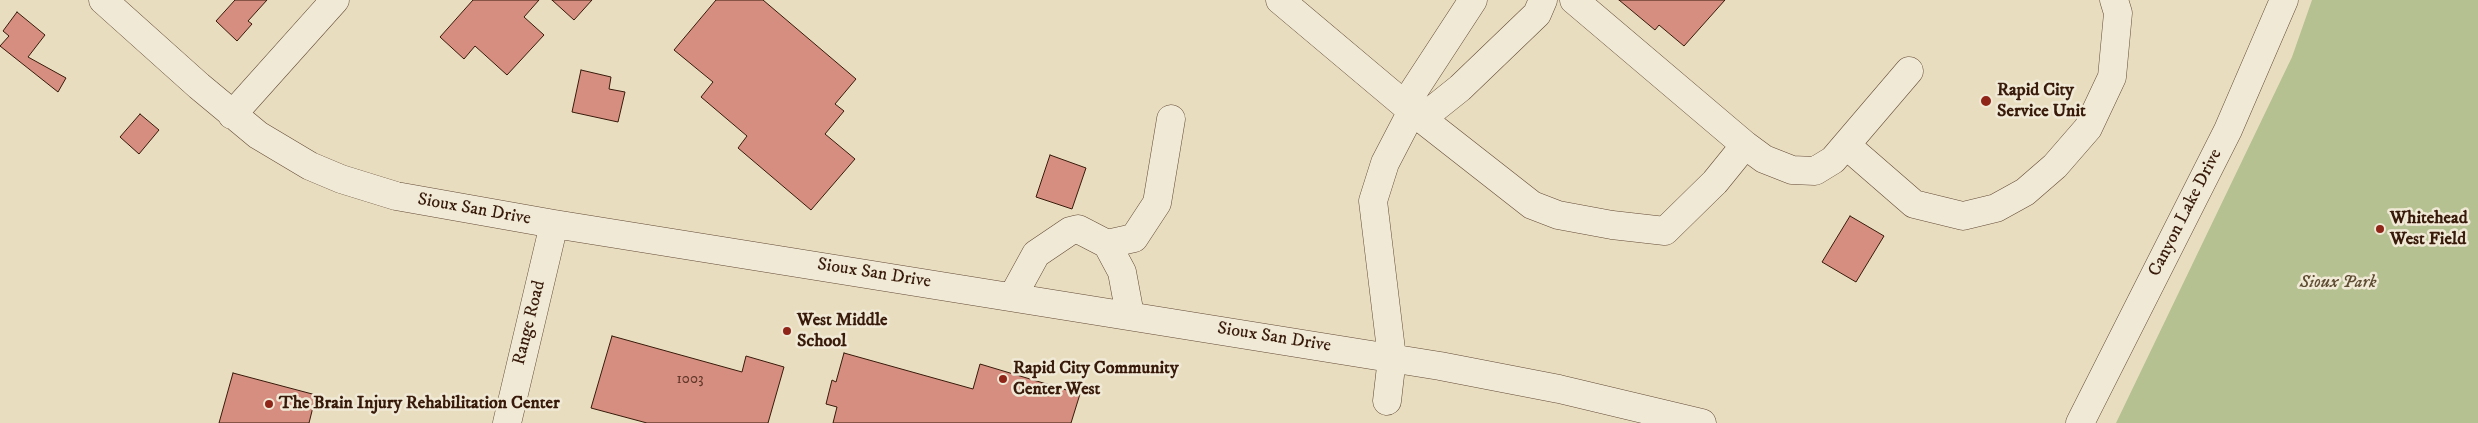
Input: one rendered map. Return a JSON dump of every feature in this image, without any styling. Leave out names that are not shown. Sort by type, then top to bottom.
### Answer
[{"type":"street","name":"Sioux San Drive","points":[[103,0],[232,115],[284,153],[341,179],[396,196],[554,224],[1013,296],[1497,376],[1702,423]]},
{"type":"street","points":[[232,115],[335,0]]},
{"type":"street","points":[[1280,0],[1412,111],[1532,204],[1558,215],[1612,226],[1665,231],[1715,182],[1745,145]]},
{"type":"street","points":[[1387,401],[1392,358],[1373,201],[1385,163],[1412,111],[1411,95],[1473,0]]},
{"type":"street","points":[[1412,111],[1430,112],[1460,88],[1537,14],[1543,0]]},
{"type":"street","points":[[1574,0],[1745,145],[1776,165],[1792,170],[1815,171],[1832,160],[1909,71]]},
{"type":"street","points":[[1846,145],[1914,204],[1963,216],[1996,208],[2018,196],[2054,166],[2088,128],[2112,77],[2118,13],[2114,0]]},
{"type":"street","name":"Canyon Lake Drive","points":[[2080,423],[2228,130],[2284,0]]},
{"type":"street","points":[[1107,244],[1134,238],[1157,203],[1171,119]]},
{"type":"street","name":"Range Road","points":[[507,423],[554,224]]},
{"type":"street","points":[[1013,296],[1036,254],[1070,231],[1078,230],[1090,234],[1107,244],[1122,272],[1130,315]]},
{"type":"green space","name":"Sioux Park","points":[[2312,0],[2478,0],[2478,423],[2116,423],[2292,57]]},
{"type":"building","points":[[235,0],[267,0],[248,21],[252,24],[237,41],[216,21]]},
{"type":"building","points":[[473,0],[539,0],[524,17],[544,35],[507,75],[475,46],[464,59],[440,37]]},
{"type":"building","points":[[552,0],[592,0],[574,20]]},
{"type":"building","points":[[716,0],[763,0],[856,79],[835,104],[844,111],[825,134],[855,159],[811,210],[738,148],[747,136],[701,97],[713,82],[674,50]]},
{"type":"building","points":[[1619,0],[1725,0],[1684,46],[1659,25],[1655,30]]},
{"type":"building","points":[[17,12],[45,35],[28,57],[66,78],[58,92],[0,46],[9,36],[3,31]]},
{"type":"building","points":[[581,70],[611,77],[609,89],[625,92],[618,122],[572,112]]},
{"type":"building","points":[[140,114],[159,130],[139,154],[120,137]]},
{"type":"building","points":[[1050,155],[1086,168],[1072,209],[1036,197]]},
{"type":"building","points":[[1850,216],[1884,236],[1856,282],[1822,262]]},
{"type":"building","name":"West Middle School","points":[[612,336],[742,372],[746,356],[784,367],[768,423],[647,423],[591,408]]},
{"type":"building","points":[[844,353],[973,389],[980,364],[1080,394],[1071,423],[833,423],[837,407],[826,404],[832,380],[836,382]]},
{"type":"building","name":"The Brain Injury Rehabilitation Center","points":[[233,373],[316,395],[309,423],[219,423]]},
{"type":"place","name":"Rapid City Service Unit","points":[[1986,101]]},
{"type":"place","name":"Whitehead West Field","points":[[2380,229]]},
{"type":"place","name":"West Middle School","points":[[787,331]]},
{"type":"place","name":"Rapid City Community Center West","points":[[1003,379]]},
{"type":"place","name":"The Brain Injury Rehabilitation Center","points":[[269,404]]}]
